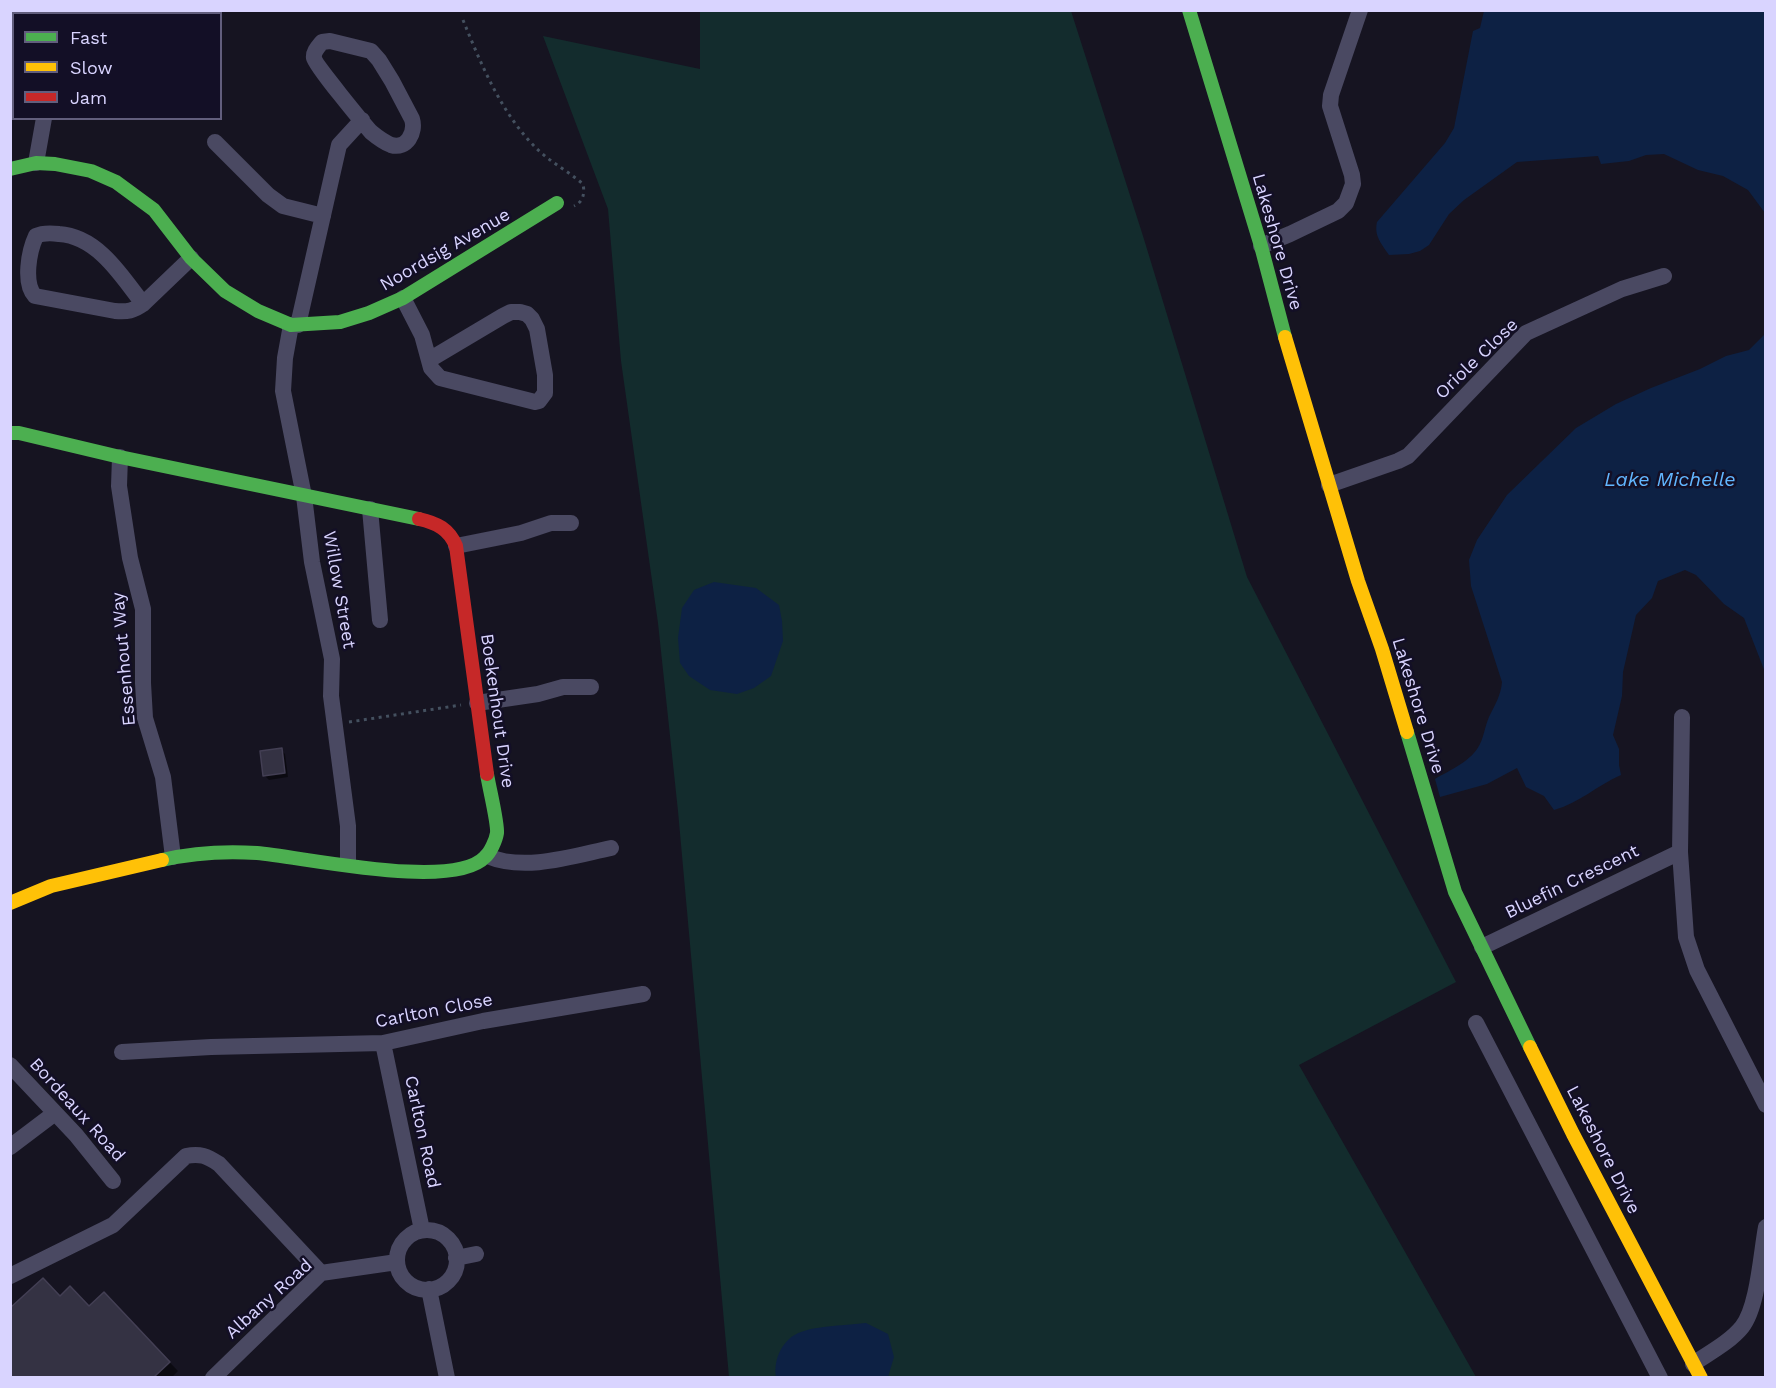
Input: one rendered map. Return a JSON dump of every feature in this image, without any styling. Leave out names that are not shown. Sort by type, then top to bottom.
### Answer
[{"type":"street","name":"Lakeshore Drive","points":[[1189,10],[1261,246],[1296,377],[1358,581],[1382,649],[1455,892],[1573,1134],[1697,1370]]},
{"type":"street","points":[[1261,246],[1338,211],[1346,203],[1350,194],[1352,175],[1330,106],[1360,10]]},
{"type":"street","points":[[330,41],[371,51],[392,81],[414,127],[407,141],[392,146],[377,137],[362,120],[316,65],[315,52],[322,42],[330,41]]},
{"type":"street","points":[[36,163],[44,120]]},
{"type":"street","name":"Willow Street","points":[[348,863],[348,826],[331,696],[332,659],[312,562],[304,496],[283,391],[284,367],[339,145],[362,120]]},
{"type":"street","points":[[215,142],[268,195],[283,206],[323,216]]},
{"type":"street","name":"Noordsig Avenue","points":[[10,169],[36,163],[74,166],[122,185],[154,210],[191,258],[225,291],[258,311],[295,325],[340,322],[403,298],[557,203]]},
{"type":"street","points":[[144,304],[126,280],[90,244],[62,234],[36,236],[31,253],[29,285],[35,296],[115,311],[132,312],[144,304],[191,258]]},
{"type":"street","name":"Oriole Close","points":[[1329,485],[1407,456],[1526,333],[1622,289],[1664,276]]},
{"type":"street","points":[[403,298],[422,335],[431,368],[440,378],[535,402],[539,401],[545,393],[543,359],[537,329],[532,319],[520,312],[503,316],[429,360]]},
{"type":"street","points":[[10,433],[19,433],[120,457],[432,522],[446,530],[452,536],[456,546],[521,533],[551,523],[571,523]]},
{"type":"street","name":"Essenhout Way","points":[[120,457],[119,486],[130,558],[143,609],[145,718],[163,777],[174,857]]},
{"type":"street","points":[[370,509],[380,620]]},
{"type":"street","name":"Boekenhout Drive","points":[[456,546],[497,833],[487,856]]},
{"type":"street","points":[[477,703],[538,694],[563,687],[591,687]]},
{"type":"street","points":[[1682,717],[1680,852],[1686,937],[1697,970],[1766,1105]]},
{"type":"street","points":[[10,903],[51,886],[174,857],[255,853],[413,873],[455,871],[471,867],[487,856],[498,860],[528,862],[611,848]]},
{"type":"street","name":"Bluefin Crescent","points":[[1482,947],[1680,852]]},
{"type":"street","name":"Carlton Close","points":[[122,1052],[211,1047],[383,1043],[483,1021],[643,994]]},
{"type":"street","points":[[1476,1023],[1660,1377]]},
{"type":"street","name":"Carlton Road","points":[[383,1043],[422,1230]]},
{"type":"street","name":"Bordeaux Road","points":[[10,1065],[113,1181]]},
{"type":"street","points":[[10,1147],[55,1113]]},
{"type":"street","points":[[10,1276],[113,1225],[186,1156],[196,1154],[206,1156],[219,1164],[321,1273]]},
{"type":"street","points":[[1697,1370],[1742,1328],[1748,1317],[1754,1298],[1766,1227]]},
{"type":"street","points":[[422,1230],[432,1230],[449,1240],[456,1258],[452,1275],[446,1282],[429,1289],[411,1285],[399,1271],[397,1262],[397,1253],[406,1238],[422,1230]]},
{"type":"street","points":[[456,1258],[476,1254]]},
{"type":"street","name":"Albany Road","points":[[213,1377],[321,1273],[397,1262]]},
{"type":"street","points":[[429,1289],[447,1377]]},
{"type":"path","points":[[463,20],[478,57],[520,130],[536,148],[584,184],[584,193],[580,203],[572,208],[557,203]]},
{"type":"path","points":[[334,724],[477,703]]},
{"type":"green space","points":[[700,11],[1071,11],[1143,236],[1247,577],[1456,982],[1299,1065],[1476,1377],[729,1377],[678,811],[658,623],[621,361],[608,209],[543,36],[700,69]]},
{"type":"water","points":[[1484,11],[1765,11],[1765,213],[1748,190],[1723,176],[1698,170],[1664,154],[1646,155],[1629,161],[1601,164],[1598,156],[1517,162],[1464,200],[1449,214],[1429,245],[1409,254],[1389,255],[1377,235],[1377,222],[1445,143],[1454,128],[1473,31],[1480,28]]},
{"type":"water","name":"Lake Michelle","points":[[1765,334],[1765,672],[1744,618],[1724,604],[1696,575],[1685,570],[1658,581],[1652,598],[1636,615],[1623,672],[1622,696],[1613,735],[1619,749],[1621,775],[1572,803],[1554,810],[1544,796],[1526,787],[1517,768],[1487,784],[1440,797],[1435,779],[1460,764],[1476,750],[1501,687],[1502,682],[1471,586],[1469,560],[1477,540],[1507,495],[1576,428],[1616,404],[1651,388],[1726,356],[1749,350]]},
{"type":"water","points":[[714,582],[756,588],[779,605],[783,641],[771,676],[754,688],[737,694],[710,690],[689,676],[680,663],[678,638],[682,608],[694,590]]},
{"type":"water","points":[[866,1323],[888,1334],[894,1357],[888,1377],[776,1377],[778,1356],[784,1344],[795,1335],[815,1328]]},
{"type":"building","points":[[282,748],[285,773],[263,776],[260,751]]},
{"type":"building","points":[[43,1278],[60,1296],[70,1286],[89,1306],[104,1292],[170,1362],[154,1377],[10,1377],[10,1308]]},
{"type":"traffic: fast","points":[[1189,10],[1261,246],[1285,337]]},
{"type":"traffic: fast","points":[[10,169],[36,163],[55,164],[91,171],[116,182],[154,210],[191,258],[225,291],[258,311],[291,325],[340,322],[369,313],[403,298],[557,203]]},
{"type":"traffic: fast","points":[[10,433],[19,433],[120,457],[419,519]]},
{"type":"traffic: fast","points":[[1407,732],[1455,892],[1530,1047]]},
{"type":"traffic: fast","points":[[162,860],[197,854],[245,852],[411,872],[468,867],[487,855],[497,833],[487,774]]},
{"type":"traffic: slow","points":[[1285,337],[1358,581],[1382,649],[1407,732]]},
{"type":"traffic: slow","points":[[10,903],[51,886],[162,860]]},
{"type":"traffic: slow","points":[[1530,1047],[1701,1378]]},
{"type":"traffic: jam","points":[[419,519],[442,528],[450,535],[456,546],[487,774]]}]
